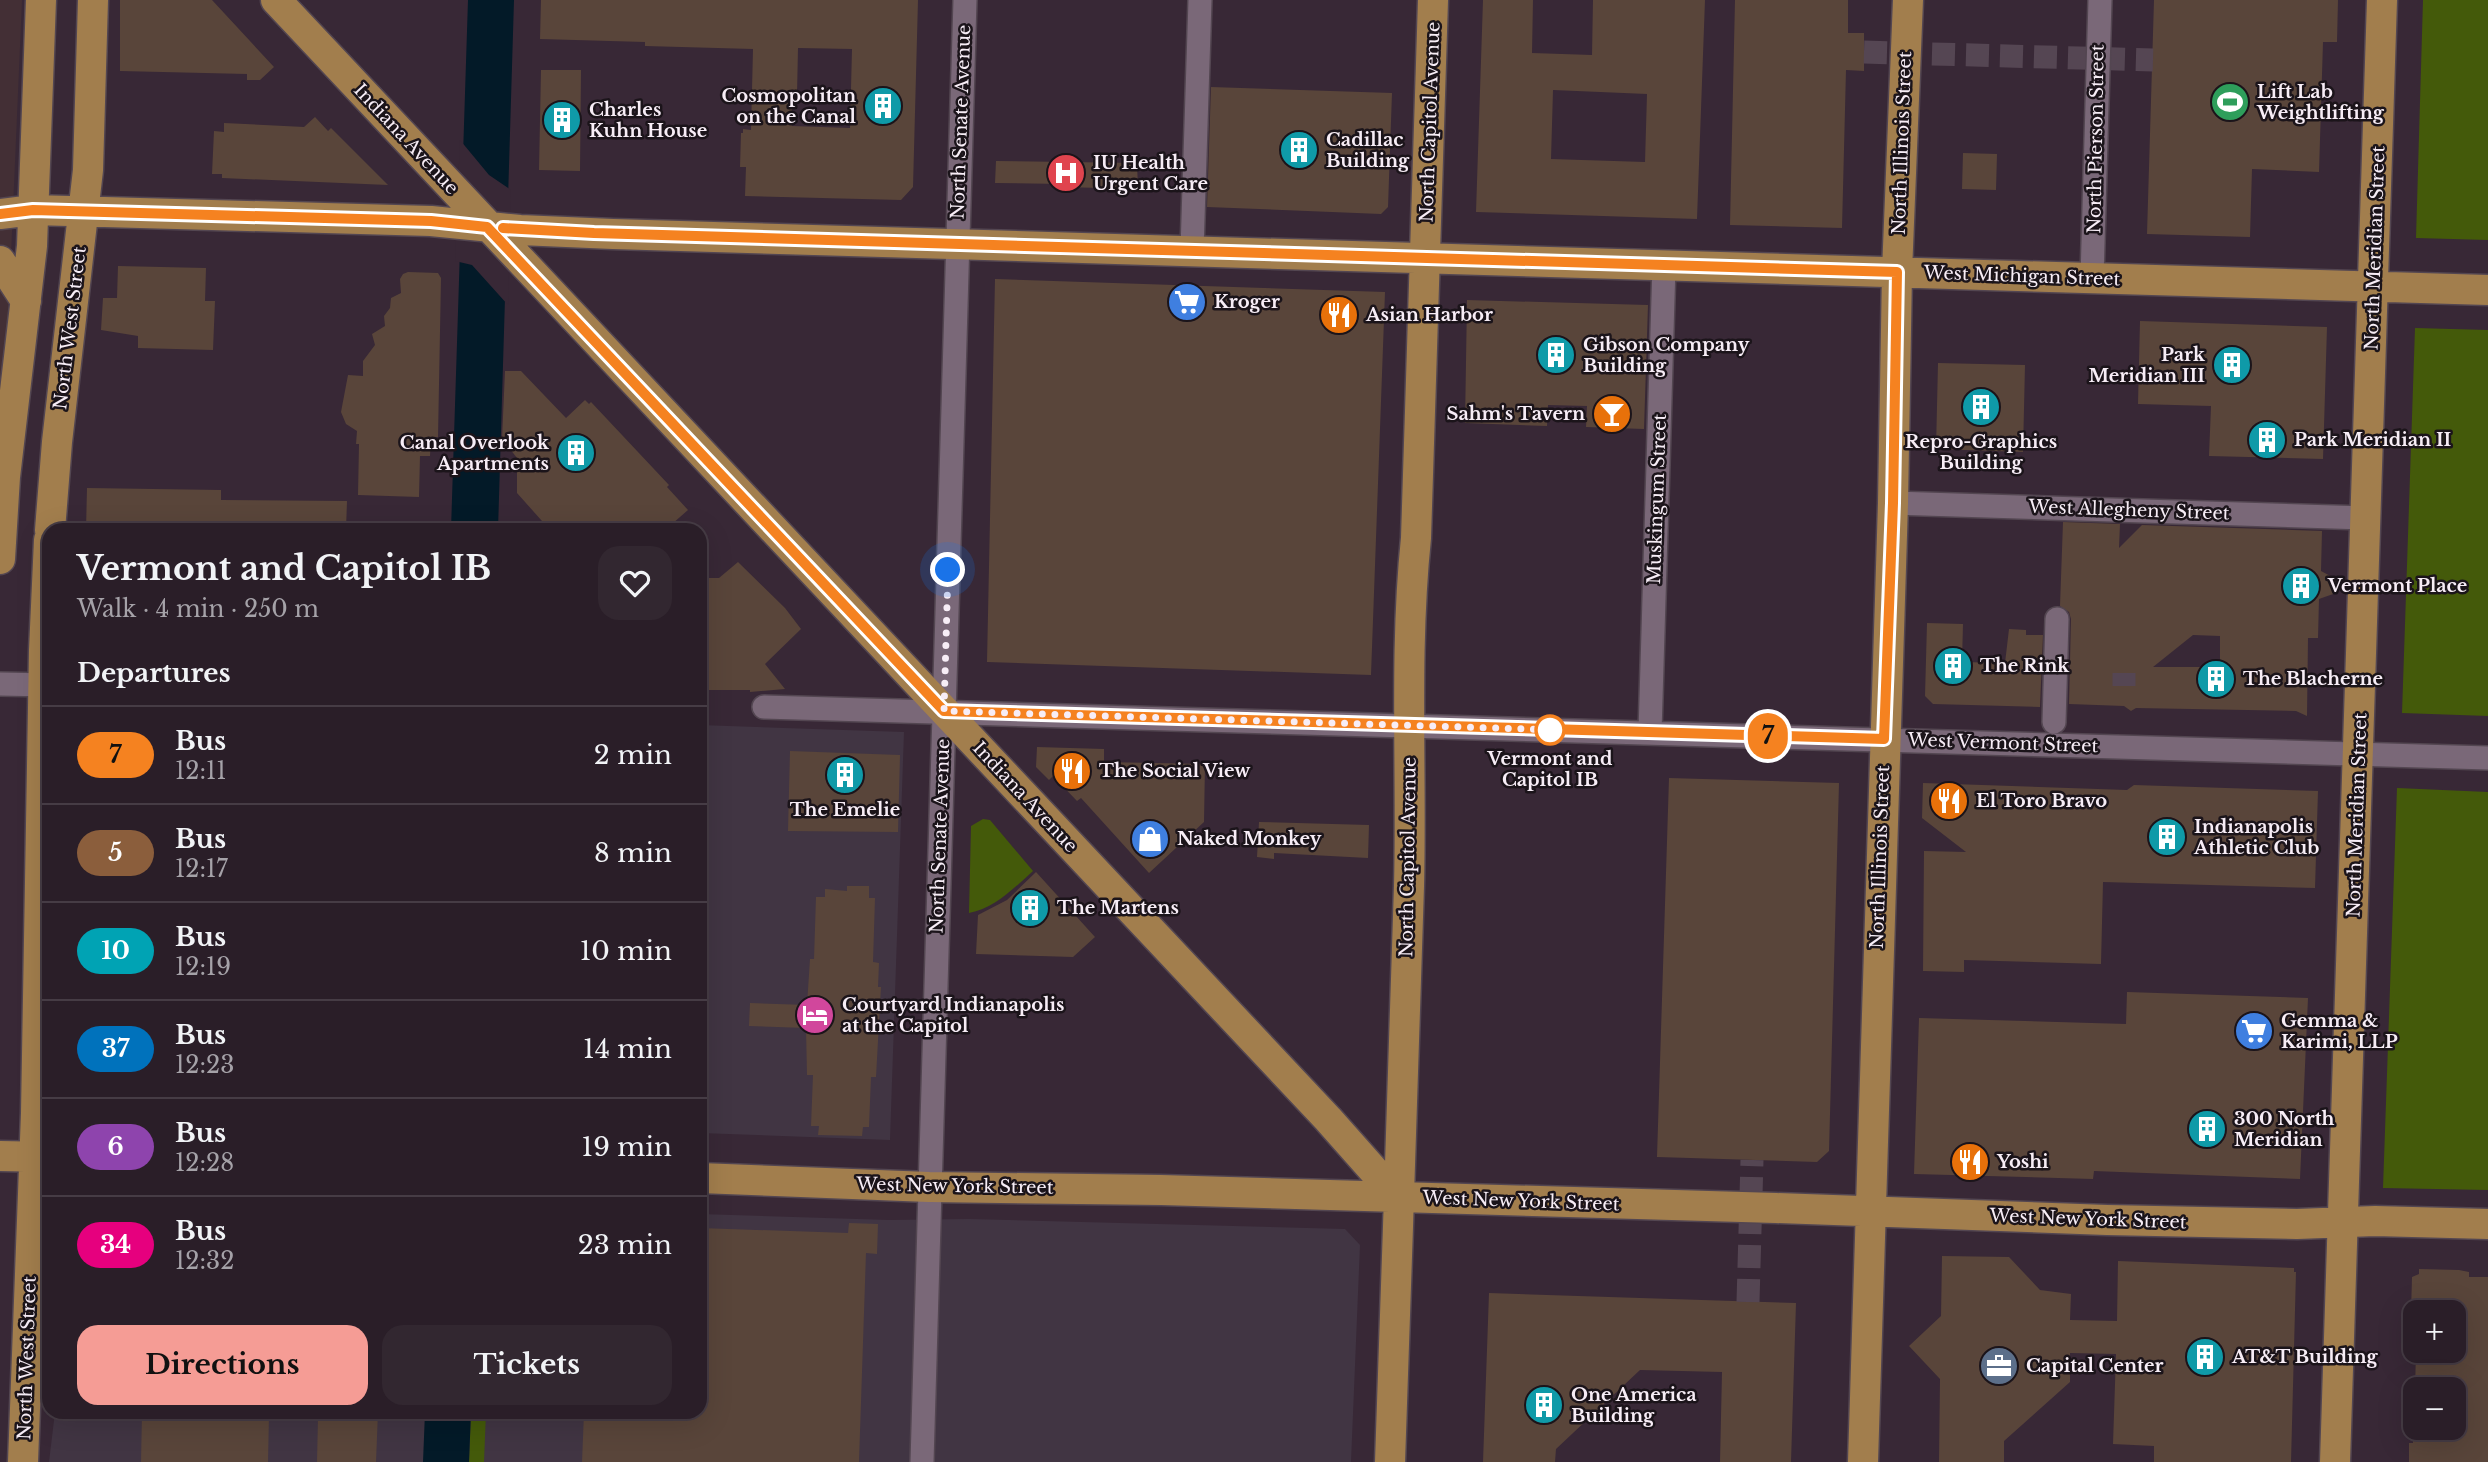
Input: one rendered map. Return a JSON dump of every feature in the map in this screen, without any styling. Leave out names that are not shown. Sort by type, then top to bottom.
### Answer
[{"type":"main road","points":[[0,559],[5,477],[26,301],[33,210],[41,0]]},
{"type":"main road","name":"North West Street","points":[[51,523],[57,442],[84,212],[92,98],[93,0]]},
{"type":"main road","name":"Indiana Avenue","points":[[276,0],[1328,1119],[1398,1198]]},
{"type":"main road","name":"North Capitol Avenue","points":[[1390,1462],[1409,889],[1410,591],[1416,538],[1433,0]]},
{"type":"main road","name":"North Illinois Street","points":[[1863,1462],[1893,503],[1897,272],[1908,0]]},
{"type":"main road","name":"North Meridian Street","points":[[2334,1462],[2382,0]]},
{"type":"main road","name":"West Michigan Street","points":[[0,196],[33,210]]},
{"type":"main road","name":"West Michigan Street","points":[[0,214],[33,210],[446,223],[520,230],[2488,290]]},
{"type":"main road","points":[[0,261],[26,301]]},
{"type":"main road","name":"North West Street","points":[[23,1462],[41,1157],[42,1063]]},
{"type":"main road","points":[[0,1156],[41,1157]]},
{"type":"main road","name":"West New York Street","points":[[707,1178],[929,1187],[1161,1190],[1871,1211],[2097,1220],[2488,1224]]},
{"type":"street","name":"North Senate Avenue","points":[[922,1462],[965,0]]},
{"type":"street","points":[[1192,250],[1200,0]]},
{"type":"street","name":"North Pierson Street","points":[[2092,278],[2100,0]]},
{"type":"street","name":"Muskingum Street","points":[[1650,733],[1664,265]]},
{"type":"street","name":"West Allegheny Street","points":[[1893,503],[2365,517]]},
{"type":"street","points":[[2054,722],[2057,619]]},
{"type":"street","points":[[0,684],[42,685]]},
{"type":"street","name":"West Vermont Street","points":[[764,707],[2488,758]]},
{"type":"shaded area","points":[[0,0],[22,0],[0,510]]},
{"type":"shaded area","points":[[707,725],[904,732],[890,1140],[707,1133]]},
{"type":"shaded area","points":[[707,1214],[1345,1229],[1360,1245],[1351,1462],[49,1462],[54,1419],[707,1419]]},
{"type":"green space","points":[[2423,0],[2488,0],[2488,240],[2416,238]]},
{"type":"green space","points":[[2415,328],[2488,330],[2488,716],[2402,713]]},
{"type":"green space","points":[[2397,788],[2488,792],[2488,1190],[2383,1188]]},
{"type":"green space","points":[[983,819],[990,820],[1033,871],[995,902],[969,913],[971,826]]},
{"type":"green space","points":[[471,1419],[486,1419],[484,1462],[469,1462]]},
{"type":"water","points":[[468,0],[514,0],[498,523],[451,523]]},
{"type":"water","points":[[425,1419],[471,1419],[469,1462],[423,1462]]},
{"type":"pier","points":[[460,140],[489,175],[511,190],[508,305],[472,265],[455,261]]},
{"type":"building","points":[[120,0],[212,0],[274,67],[260,80],[247,80],[247,74],[120,71]]},
{"type":"building","name":"Cosmopolitan on the Canal","points":[[541,0],[918,0],[913,187],[901,200],[745,196],[746,167],[740,167],[741,133],[743,129],[751,130],[753,49],[540,39]],"holes":[[[798,48],[852,49],[850,128],[792,126],[792,95],[797,95]]]},
{"type":"building","points":[[1483,0],[1533,0],[1532,53],[1592,55],[1593,0],[1705,0],[1697,219],[1476,212]],"holes":[[[1553,90],[1647,94],[1645,162],[1551,159]]]},
{"type":"building","points":[[1735,0],[1848,0],[1848,33],[1864,33],[1864,71],[1846,70],[1842,228],[1730,225]]},
{"type":"building","points":[[2154,0],[2338,0],[2337,42],[2323,42],[2319,172],[2252,169],[2250,237],[2147,234]]},
{"type":"building","name":"Charles Kuhn House","points":[[541,70],[581,70],[580,171],[539,170]]},
{"type":"building","name":"Cadillac Building","points":[[1211,87],[1392,93],[1388,207],[1381,214],[1207,207]]},
{"type":"building","points":[[315,117],[328,131],[331,128],[388,185],[222,178],[222,174],[212,174],[214,131],[224,132],[224,123],[304,127]]},
{"type":"building","points":[[1963,153],[1997,154],[1996,190],[1962,189]]},
{"type":"building","name":"IU Health Urgent Care","points":[[996,161],[1137,163],[1138,189],[995,183]]},
{"type":"building","points":[[118,266],[206,268],[205,301],[215,301],[213,350],[138,348],[138,336],[101,330],[103,298],[117,298]]},
{"type":"building","points":[[408,272],[438,273],[441,278],[438,437],[431,437],[430,456],[420,456],[419,497],[358,495],[357,431],[346,424],[341,412],[348,375],[363,376],[363,361],[375,345],[372,334],[385,326],[384,316],[390,308],[391,298],[401,293],[400,279]]},
{"type":"building","points":[[995,279],[1385,292],[1371,675],[987,662]]},
{"type":"building","name":"Gibson Company Building","points":[[1467,300],[1648,305],[1644,429],[1586,427],[1587,406],[1548,405],[1547,426],[1465,423]]},
{"type":"building","name":"Park Meridian III","points":[[2140,321],[2327,327],[2323,459],[2209,456],[2211,406],[2138,404]]},
{"type":"building","name":"Repro-Graphics Building","points":[[1938,363],[2025,365],[2023,452],[1936,449]]},
{"type":"building","name":"Canal Overlook Apartments","points":[[505,371],[521,371],[566,418],[585,400],[589,404],[591,402],[669,485],[667,487],[688,510],[673,523],[544,523],[517,493],[517,458],[502,439]]},
{"type":"building","points":[[87,488],[221,490],[221,500],[347,501],[346,523],[86,523]]},
{"type":"building","points":[[2063,522],[2120,524],[2119,548],[2142,525],[2322,531],[2321,571],[2336,579],[2336,593],[2319,599],[2318,638],[2308,638],[2307,716],[2296,711],[2136,708],[2131,711],[2124,706],[2069,704],[2071,619],[2069,612],[2060,606]],"holes":[[[2193,635],[2220,636],[2220,667],[2153,667]]]},
{"type":"building","points":[[738,562],[785,608],[801,629],[765,664],[785,689],[750,692],[707,690],[707,578],[719,578]]},
{"type":"building","name":"The Rink","points":[[1927,623],[1963,624],[1962,662],[2005,663],[2009,629],[2026,630],[2026,635],[2043,635],[2040,707],[1933,704],[1925,696]]},
{"type":"building","points":[[1037,747],[1104,749],[1104,762],[1205,764],[1204,822],[1149,873],[1081,798],[1077,801],[1053,776],[1049,780],[1036,767]]},
{"type":"building","name":"The Emelie","points":[[790,751],[900,755],[898,832],[788,831]]},
{"type":"building","points":[[1669,778],[1839,783],[1829,1151],[1817,1162],[1657,1157]]},
{"type":"building","points":[[1923,783],[2127,790],[2134,785],[2318,791],[2315,888],[2103,882],[2101,964],[1964,960],[1964,972],[1923,971],[1924,851],[1966,852],[1922,818]]},
{"type":"building","points":[[1259,822],[1369,825],[1368,858],[1274,853],[1274,859],[1257,857]]},
{"type":"building","name":"The Martens","points":[[1036,872],[1095,937],[1073,957],[976,954],[978,915],[1007,900]]},
{"type":"building","name":"Courtyard Indianapolis at the Capitol","points":[[847,886],[869,886],[869,898],[875,898],[873,962],[879,963],[878,987],[881,987],[876,1077],[871,1077],[869,1127],[863,1127],[862,1136],[818,1135],[819,1126],[811,1126],[813,1075],[807,1075],[806,1028],[749,1026],[750,1003],[807,1005],[810,959],[814,959],[816,897],[825,897],[825,889],[847,891]]},
{"type":"building","points":[[2127,992],[2308,998],[2300,1179],[2094,1171],[2093,1179],[1914,1174],[1919,1018],[2126,1024]]},
{"type":"building","points":[[849,1223],[878,1224],[877,1254],[866,1253],[859,1462],[582,1462],[584,1419],[707,1419],[707,1228],[848,1233]]},
{"type":"building","points":[[1942,1256],[2009,1257],[2040,1290],[2071,1294],[2070,1320],[2117,1321],[2118,1261],[2294,1268],[2291,1462],[2154,1462],[2154,1446],[2113,1444],[2116,1354],[2070,1353],[2070,1382],[2004,1441],[2004,1462],[1939,1462],[1940,1379],[1909,1346],[1941,1316]]},
{"type":"building","points":[[2419,1269],[2459,1270],[2469,1272],[2469,1277],[2488,1277],[2488,1462],[2409,1462],[2409,1443],[2413,1443],[2413,1440],[2466,1440],[2466,1377],[2415,1377],[2416,1363],[2466,1363],[2466,1300],[2411,1300],[2412,1277],[2419,1274]]},
{"type":"building","name":"One America Building","points":[[1489,1293],[1796,1303],[1791,1462],[1720,1462],[1722,1372],[1640,1370],[1556,1449],[1555,1462],[1483,1462]]},
{"type":"building","points":[[142,1419],[269,1419],[268,1462],[141,1462]]},
{"type":"building","points":[[318,1419],[378,1419],[376,1462],[317,1462]]},
{"type":"tunnel","points":[[1864,52],[2153,60]]},
{"type":"tunnel","points":[[2124,673],[2124,686]]},
{"type":"tunnel","points":[[1748,1302],[1752,1160]]},
{"type":"bus line","name":"7","points":[[0,214],[33,210],[431,221],[487,227],[944,711],[1884,739],[1893,503],[1897,272],[594,233],[503,228]]},
{"type":"place","name":"Lift Lab Weightlifting","points":[[2230,102]]},
{"type":"place","name":"Cosmopolitan on the Canal","points":[[883,106]]},
{"type":"place","name":"Charles Kuhn House","points":[[562,120]]},
{"type":"place","name":"Cadillac Building","points":[[1299,150]]},
{"type":"place","name":"IU Health Urgent Care","points":[[1066,173]]},
{"type":"place","name":"Kroger","points":[[1187,302]]},
{"type":"place","name":"Asian Harbor","points":[[1339,315]]},
{"type":"place","name":"Gibson Company Building","points":[[1556,355]]},
{"type":"place","name":"Park Meridian III","points":[[2232,365]]},
{"type":"place","name":"Repro-Graphics Building","points":[[1981,407]]},
{"type":"place","name":"Sahm's Tavern","points":[[1612,414]]},
{"type":"place","name":"Park Meridian II","points":[[2267,440]]},
{"type":"place","name":"Canal Overlook Apartments","points":[[576,453]]},
{"type":"place","name":"Vermont Place","points":[[2301,586]]},
{"type":"place","name":"The Rink","points":[[1953,666]]},
{"type":"place","name":"The Blacherne","points":[[2216,679]]},
{"type":"place","name":"Vermont and Capitol IB","points":[[1550,730]]},
{"type":"place","name":"The Social View","points":[[1072,771]]},
{"type":"place","name":"The Emelie","points":[[845,775]]},
{"type":"place","name":"El Toro Bravo","points":[[1949,801]]},
{"type":"place","name":"Indianapolis Athletic Club","points":[[2167,837]]},
{"type":"place","name":"Naked Monkey","points":[[1150,839]]},
{"type":"place","name":"The Martens","points":[[1030,908]]},
{"type":"place","name":"Courtyard Indianapolis at the Capitol","points":[[815,1015]]},
{"type":"place","name":"Gemma & Karimi, LLP","points":[[2254,1031]]},
{"type":"place","name":"300 North Meridian","points":[[2207,1129]]},
{"type":"place","name":"Yoshi","points":[[1970,1162]]},
{"type":"place","name":"AT&T Building","points":[[2205,1357]]},
{"type":"place","name":"Capital Center","points":[[1999,1366]]},
{"type":"place","name":"One America Building","points":[[1544,1405]]},
{"type":"route","points":[[948,570],[944,711],[1560,730],[1550,730]]}]
